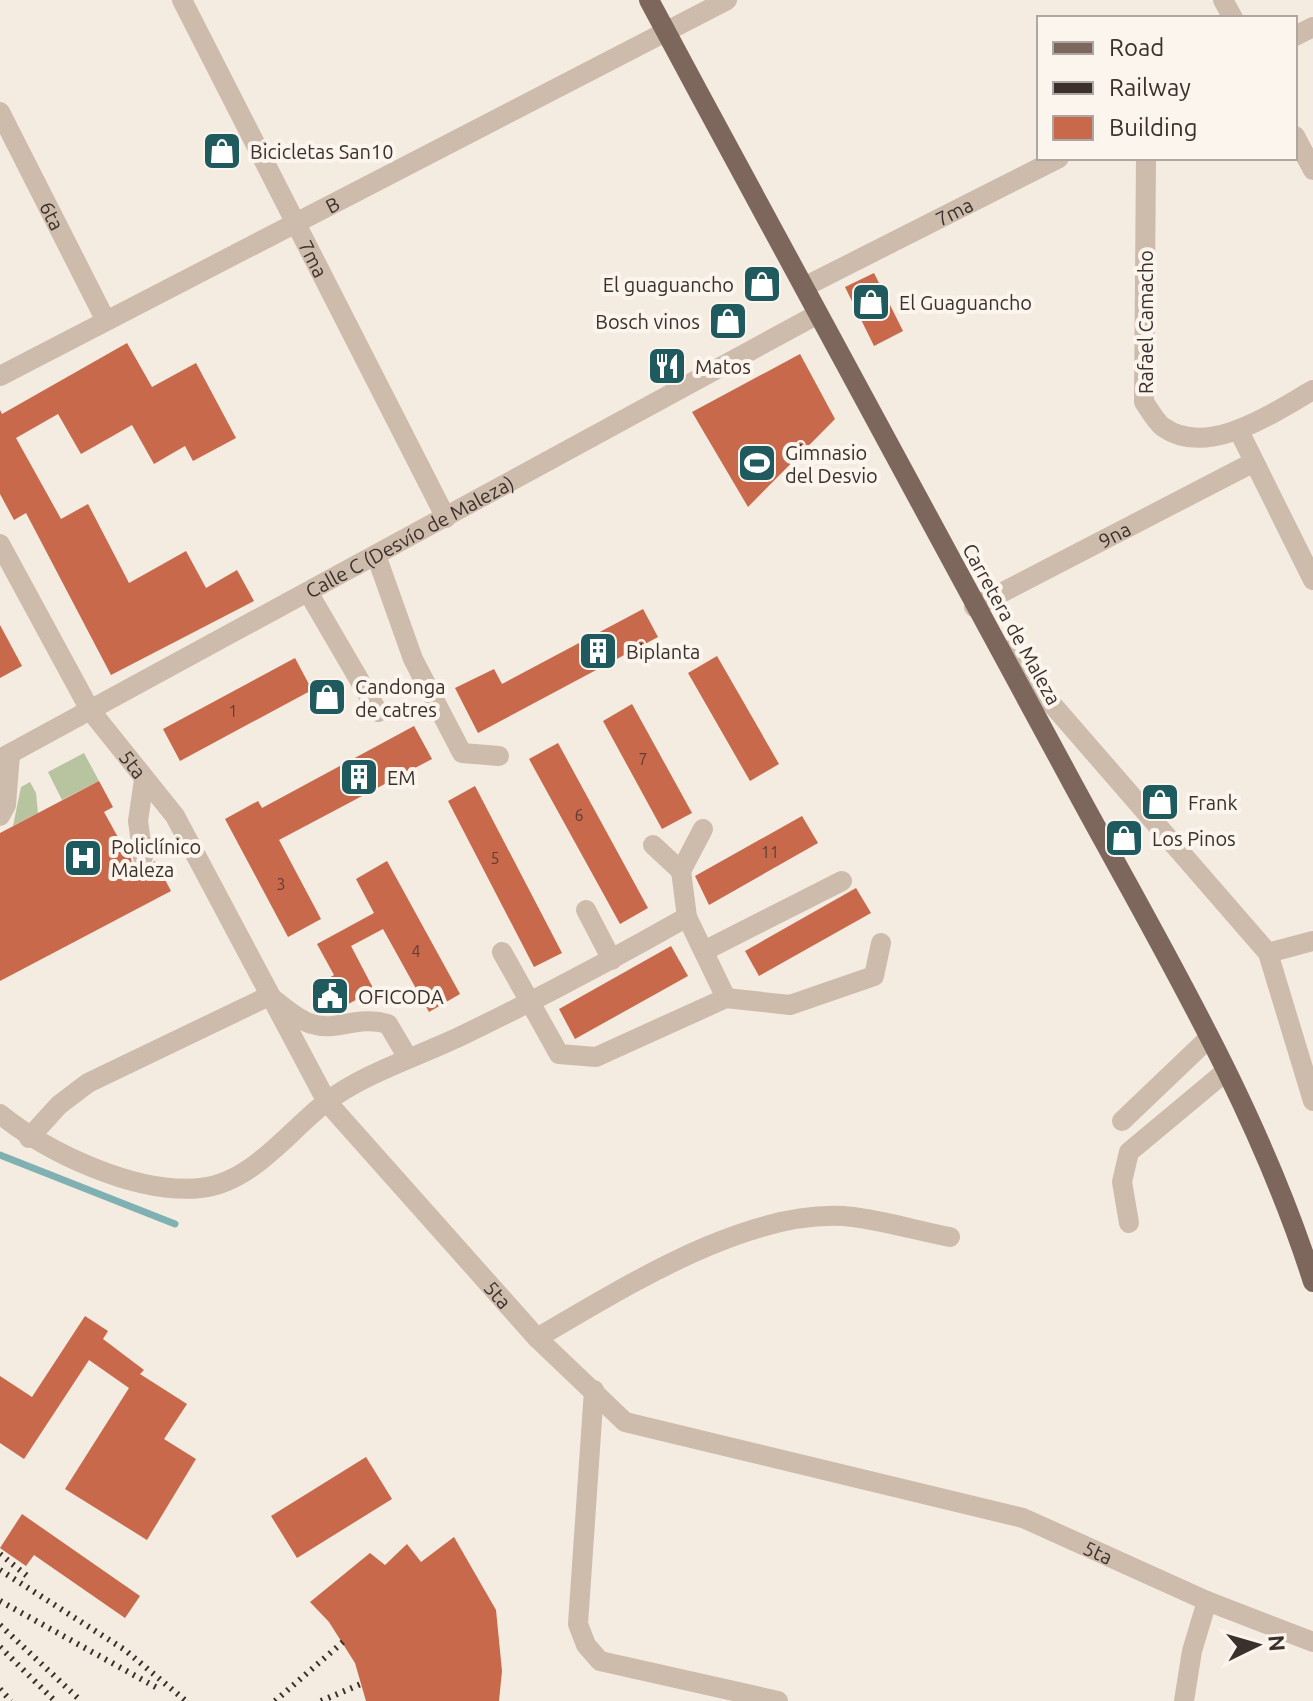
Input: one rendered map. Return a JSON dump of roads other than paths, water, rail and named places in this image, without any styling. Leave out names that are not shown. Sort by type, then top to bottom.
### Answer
[{"type":"main road","name":"Carretera de Maleza","points":[[649,0],[1209,1038],[1283,1197],[1313,1282]]},
{"type":"street","name":"7ma","points":[[182,0],[446,518]]},
{"type":"street","points":[[666,32],[727,0]]},
{"type":"street","name":"B","points":[[0,376],[105,319],[666,32]]},
{"type":"street","name":"6ta","points":[[0,112],[105,319]]},
{"type":"street","points":[[1297,140],[1313,170]]},
{"type":"street","name":"7ma","points":[[804,287],[1055,160]]},
{"type":"street","name":"Rafael Camacho","points":[[1146,160],[1144,402],[1163,427],[1200,439],[1239,431]]},
{"type":"street","name":"Calle C (Desvío de Maleza)","points":[[5,756],[818,314]]},
{"type":"street","points":[[1313,390],[1239,431],[1313,580]]},
{"type":"street","name":"9na","points":[[974,607],[1254,462]]},
{"type":"street","name":"5ta","points":[[0,544],[90,710],[175,816],[327,1102],[537,1338],[625,1422],[1023,1518],[1207,1601],[1313,1642]]},
{"type":"street","points":[[376,555],[413,659],[462,753],[499,756]]},
{"type":"street","points":[[308,592],[378,712]]},
{"type":"street","points":[[992,635],[1268,953],[1313,1101]]},
{"type":"street","points":[[0,816],[6,805],[5,756]]},
{"type":"street","points":[[143,857],[138,821],[144,780]]},
{"type":"street","points":[[703,829],[681,871],[687,917],[726,998]]},
{"type":"street","points":[[653,845],[681,871]]},
{"type":"street","points":[[704,951],[842,881]]},
{"type":"street","points":[[586,910],[612,960]]},
{"type":"street","points":[[0,1114],[29,1138],[135,1182],[202,1188],[239,1174],[273,1150],[327,1102],[408,1058],[529,1004],[687,917]]},
{"type":"street","points":[[1268,953],[1313,941]]},
{"type":"street","points":[[502,952],[559,1054],[596,1057],[726,998],[790,1005],[874,976],[881,943]]},
{"type":"street","points":[[29,1138],[59,1105],[88,1083],[269,996],[310,1024],[340,1025],[368,1018],[388,1024],[408,1058]]},
{"type":"street","points":[[1122,1121],[1209,1038]]},
{"type":"street","points":[[1129,1223],[1122,1182],[1129,1152],[1225,1072]]},
{"type":"street","points":[[537,1338],[681,1256],[789,1220],[852,1217],[950,1237]]},
{"type":"street","points":[[594,1390],[578,1624],[586,1645],[600,1661],[778,1701]]},
{"type":"street","points":[[1184,1701],[1192,1651],[1207,1601]]},
{"type":"waterway","points":[[0,1155],[175,1224]]},
{"type":"railway","points":[[0,1554],[31,1579]]},
{"type":"railway","points":[[0,1570],[125,1650],[186,1701]]},
{"type":"railway","points":[[0,1601],[161,1690]]},
{"type":"railway","points":[[0,1625],[81,1701]]},
{"type":"railway","points":[[275,1701],[343,1642]]},
{"type":"railway","points":[[0,1647],[55,1701]]},
{"type":"railway","points":[[321,1701],[361,1684]]},
{"type":"railway","points":[[0,1689],[11,1701]]},
{"type":"place","name":"Bicicletas San10","points":[[222,151]]},
{"type":"place","name":"El guaguancho","points":[[762,284]]},
{"type":"place","name":"El Guaguancho","points":[[871,302]]},
{"type":"place","name":"Bosch vinos","points":[[728,321]]},
{"type":"place","name":"Matos","points":[[667,366]]},
{"type":"place","name":"Gimnasio del Desvio","points":[[757,463]]},
{"type":"place","name":"Biplanta","points":[[598,651]]},
{"type":"place","name":"Candonga de catres","points":[[327,697]]},
{"type":"place","name":"EM","points":[[359,777]]},
{"type":"place","name":"Frank","points":[[1160,802]]},
{"type":"place","name":"Los Pinos","points":[[1124,838]]},
{"type":"place","name":"Policlínico Maleza","points":[[83,858]]},
{"type":"place","name":"OFICODA","points":[[330,996]]}]
